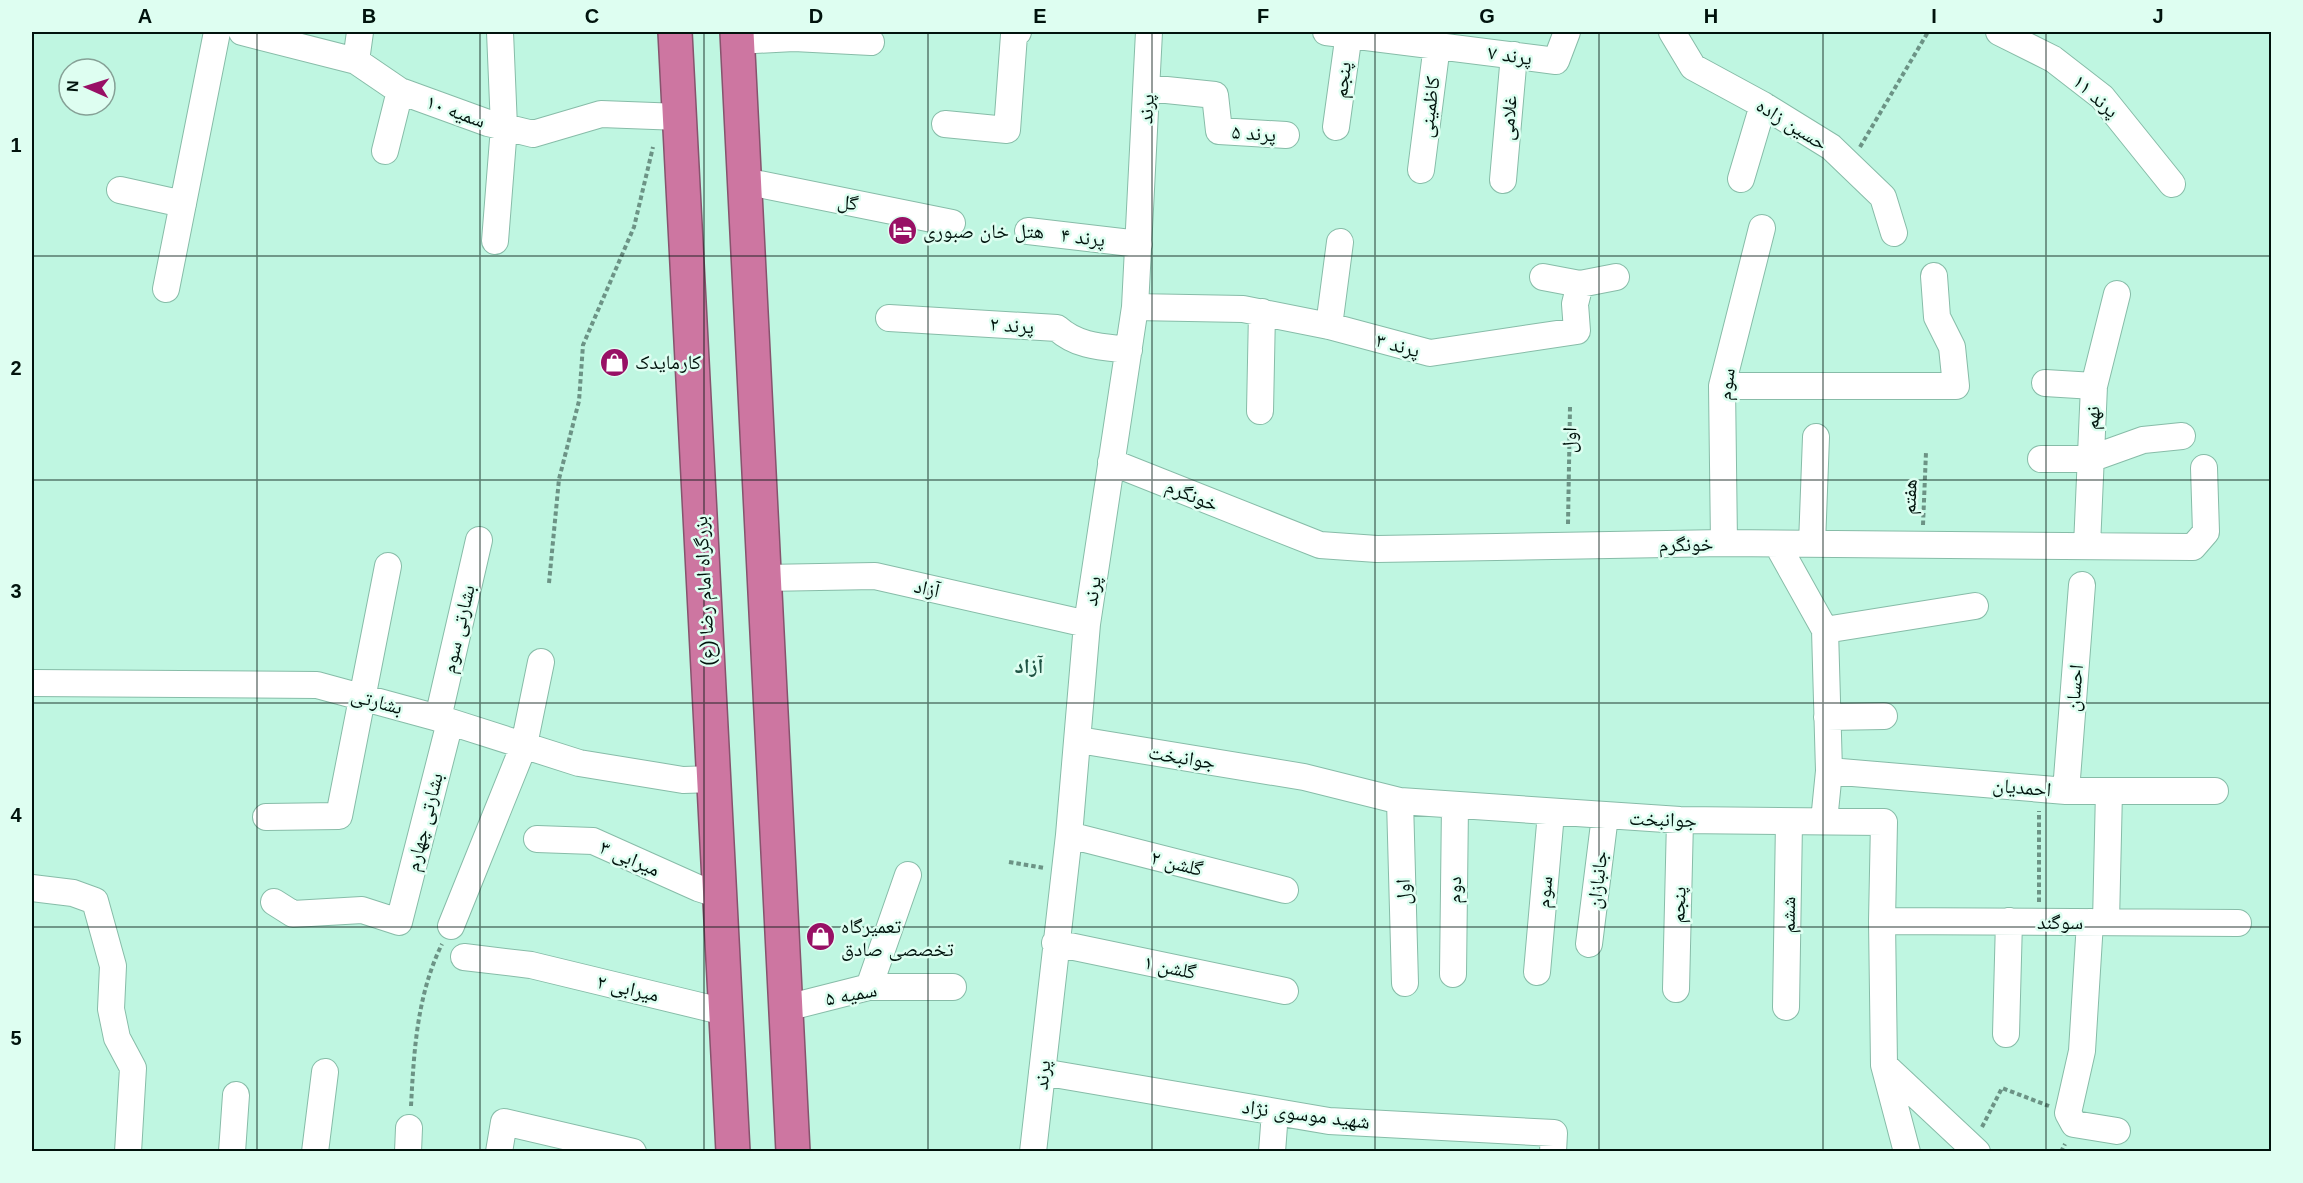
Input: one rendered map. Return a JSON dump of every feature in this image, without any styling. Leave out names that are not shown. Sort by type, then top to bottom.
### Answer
[{"type":"highway","name":"بزرگراه امام رضا (ع)","points":[[675,32],[671,117],[714,778],[733,1152]]},
{"type":"highway","points":[[737,36],[793,1152]]},
{"type":"street","points":[[166,289],[217,32]]},
{"type":"street","name":"سمیه ۱۰","points":[[242,32],[356,61],[400,91],[504,127],[533,134],[601,114],[671,117]]},
{"type":"street","points":[[356,61],[360,32]]},
{"type":"street","points":[[495,241],[504,127],[500,32]]},
{"type":"street","points":[[945,124],[1007,130],[1014,35],[1018,32]]},
{"type":"street","name":"پرند","points":[[1033,1152],[1079,740],[1087,624],[1135,307],[1149,32]]},
{"type":"street","name":"پرند ۷","points":[[1337,32],[1556,61],[1567,32]]},
{"type":"street","name":"پنجم","points":[[1336,127],[1337,32]]},
{"type":"street","name":"حسین زاده","points":[[1672,32],[1694,68],[1763,105],[1831,147],[1883,196],[1894,233]]},
{"type":"street","name":"پرند ۱۱","points":[[1999,32],[2053,59],[2102,97],[2172,184]]},
{"type":"street","points":[[737,36],[871,42]]},
{"type":"street","name":"کاظمینی","points":[[1421,170],[1437,45]]},
{"type":"street","name":"غلامی","points":[[1503,180],[1514,55]]},
{"type":"street","name":"پرند ۵","points":[[1147,88],[1215,95],[1219,131],[1286,135]]},
{"type":"street","points":[[385,151],[400,91]]},
{"type":"street","points":[[1742,179],[1763,105]]},
{"type":"street","name":"گل","points":[[744,181],[952,223]]},
{"type":"street","points":[[120,190],[183,204]]},
{"type":"street","name":"سوم","points":[[1724,543],[1722,386],[1762,228]]},
{"type":"street","name":"پرند ۴","points":[[1028,231],[1138,244]]},
{"type":"street","points":[[1329,326],[1340,242]]},
{"type":"street","points":[[1722,386],[1956,386],[1952,347],[1937,317],[1934,276]]},
{"type":"street","points":[[1543,277],[1580,284],[1616,277]]},
{"type":"street","name":"پرند ۳","points":[[1135,307],[1244,309],[1329,326],[1430,354],[1577,331],[1575,304],[1580,284]]},
{"type":"street","name":"نهم","points":[[2087,546],[2094,386],[2117,294]]},
{"type":"street","points":[[1260,411],[1262,312]]},
{"type":"street","name":"پرند ۲","points":[[889,318],[1057,328],[1070,339],[1082,344],[1129,350]]},
{"type":"street","points":[[2045,383],[2094,386]]},
{"type":"street","points":[[2041,459],[2090,459],[2143,440],[2182,436]]},
{"type":"street","points":[[1812,544],[1816,437]]},
{"type":"street","name":"خونگرم","points":[[1110,462],[1320,545],[1377,549],[1724,543],[2193,548],[2206,532],[2204,468]]},
{"type":"street","name":"بشارتی سوم","points":[[444,720],[479,540]]},
{"type":"street","points":[[1777,544],[1825,630],[1829,771],[1824,821]]},
{"type":"street","points":[[266,817],[339,816],[388,566]]},
{"type":"street","name":"آزاد","points":[[764,578],[875,576],[1087,624]]},
{"type":"street","name":"احسان","points":[[2066,791],[2082,585]]},
{"type":"street","points":[[1825,630],[1975,606]]},
{"type":"street","points":[[450,926],[524,745],[542,662]]},
{"type":"street","name":"بشارتی","points":[[32,683],[317,685],[444,720],[579,763],[683,780],[714,778]]},
{"type":"street","points":[[1827,717],[1884,716]]},
{"type":"street","name":"بشارتی چهارم","points":[[274,902],[293,914],[362,910],[399,922],[444,720]]},
{"type":"street","name":"جوانبخت","points":[[1079,740],[1304,777],[1400,801],[1680,820],[1884,822],[1882,921],[1884,1065],[1907,1152]]},
{"type":"street","name":"احمدیان","points":[[1829,771],[2066,791],[2216,791]]},
{"type":"street","points":[[2109,791],[2098,922],[2082,1051],[2068,1113],[2073,1124],[2117,1131]]},
{"type":"street","name":"اول","points":[[1400,801],[1405,983]]},
{"type":"street","name":"دوم","points":[[1453,974],[1455,805]]},
{"type":"street","name":"سوم","points":[[1537,972],[1551,813]]},
{"type":"street","name":"جانبازان","points":[[1589,944],[1605,816]]},
{"type":"street","name":"پنجم","points":[[1676,989],[1680,820]]},
{"type":"street","name":"ششم","points":[[1786,1007],[1789,822]]},
{"type":"street","name":"گلشن ۲","points":[[1069,835],[1285,890]]},
{"type":"street","name":"میرابی ۳","points":[[537,838],[593,842],[698,888],[720,895]]},
{"type":"street","points":[[869,987],[908,875]]},
{"type":"street","points":[[32,888],[73,893],[95,901],[113,966],[111,1009],[117,1038],[133,1068],[128,1152]]},
{"type":"street","name":"سوگند","points":[[1882,921],[2238,923]]},
{"type":"street","points":[[2006,1034],[2009,921]]},
{"type":"street","name":"گلشن ۱","points":[[1055,944],[1285,991]]},
{"type":"street","name":"میرابی ۲","points":[[464,957],[531,965],[725,1012]]},
{"type":"street","name":"سمیه ۵","points":[[786,1008],[869,987],[953,987]]},
{"type":"street","points":[[1884,1065],[1975,1149]]},
{"type":"street","points":[[315,1152],[325,1072]]},
{"type":"street","name":"شهید موسوی نژاد","points":[[1042,1072],[1329,1121],[1554,1133],[1553,1152]]},
{"type":"street","points":[[232,1152],[236,1095]]},
{"type":"street","points":[[1272,1152],[1275,1112]]},
{"type":"street","points":[[499,1152],[504,1122],[574,1145],[633,1152]]},
{"type":"path","points":[[1850,165],[1928,32]]},
{"type":"path","points":[[549,583],[559,479],[579,401],[583,345],[634,227],[671,117]]},
{"type":"path","name":"اول","points":[[1570,407],[1567,497],[1571,545]]},
{"type":"path","name":"هفتم","points":[[1922,544],[1926,452]]},
{"type":"path","points":[[2039,789],[2039,921]]},
{"type":"path","points":[[1009,862],[1065,872]]},
{"type":"path","points":[[409,1140],[415,1033],[432,966],[450,926]]},
{"type":"path","points":[[1975,1149],[2002,1088],[2068,1113]]},
{"type":"place","name":"هتل خان صبوری","points":[[902,231]]},
{"type":"place","name":"کارمایدک","points":[[614,362]]},
{"type":"place","name":"تعمیرگاه تخصصی صادق","points":[[820,937]]},
{"type":"district","name":"آزاد","points":[[1029,665]]}]
